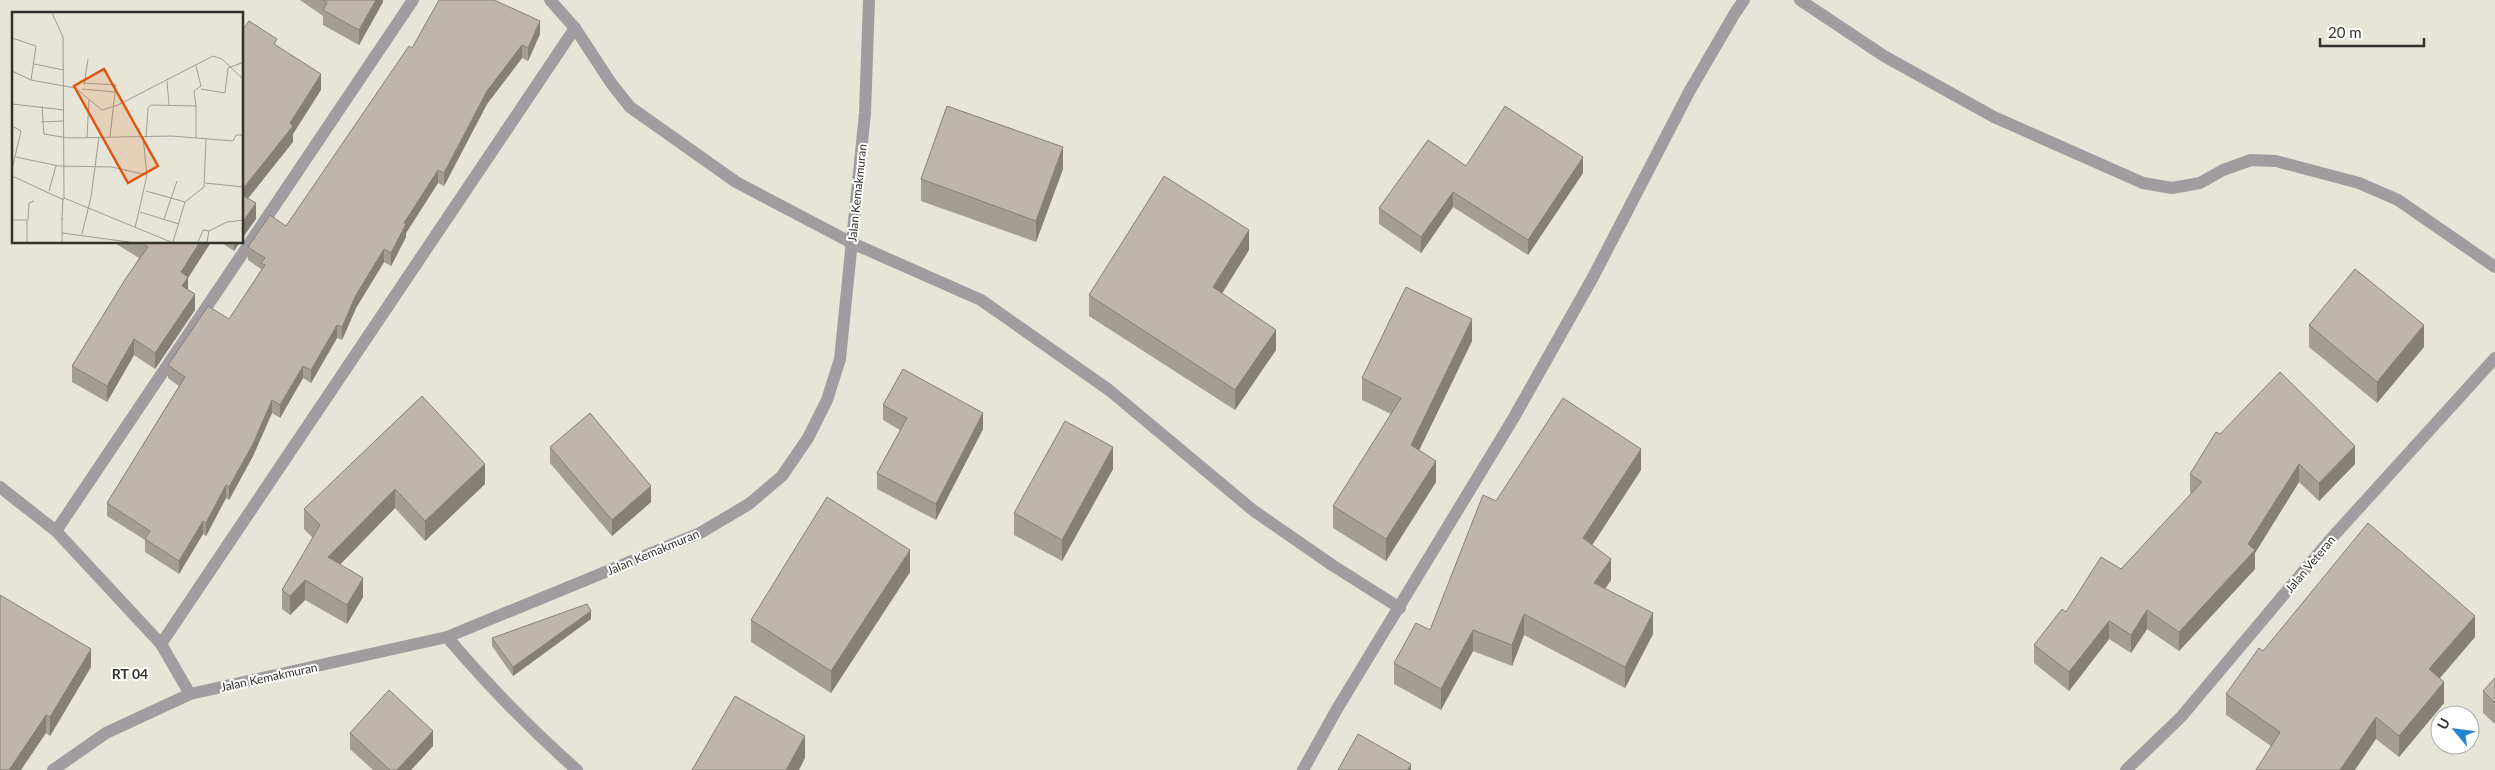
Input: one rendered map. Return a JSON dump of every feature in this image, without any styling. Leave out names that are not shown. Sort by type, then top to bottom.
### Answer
[{"type":"street","points":[[56,531],[413,0]]},
{"type":"street","points":[[550,0],[575,28],[611,83],[630,107],[736,182],[852,243],[981,300],[1109,390],[1254,511],[1332,565],[1400,608]]},
{"type":"street","name":"Jalan Kemakmuran","points":[[53,770],[106,733],[190,694],[447,637],[700,533],[749,504],[782,476],[808,438],[827,400],[840,359],[865,113],[869,0]]},
{"type":"street","points":[[1303,770],[1513,419],[1592,279],[1689,92],[1744,0]]},
{"type":"street","points":[[1800,0],[1884,56],[1994,117],[2143,183],[2172,188],[2200,183],[2223,170],[2251,160],[2276,161],[2359,183],[2398,200],[2495,267]]},
{"type":"street","points":[[161,644],[575,28]]},
{"type":"street","name":"Jalan Veteran","points":[[2126,770],[2181,717],[2328,542],[2495,358]]},
{"type":"street","points":[[0,487],[56,531],[161,644],[190,694]]},
{"type":"street","points":[[447,637],[493,690],[536,734],[577,770]]},
{"type":"building","points":[[323,0],[376,0],[359,30],[323,10],[327,3]]},
{"type":"building","points":[[439,0],[494,0],[540,21],[528,48],[522,45],[487,91],[444,173],[438,170],[404,223],[406,224],[391,253],[384,249],[356,295],[342,327],[337,325],[311,370],[303,366],[280,405],[272,400],[253,444],[229,487],[226,485],[206,523],[203,521],[179,561],[145,539],[150,531],[107,503],[185,377],[168,365],[208,306],[229,319],[265,265],[261,263],[265,258],[248,247],[270,215],[286,226],[409,46],[412,48]]},
{"type":"building","points":[[249,21],[277,39],[274,44],[321,74],[290,123],[293,126],[244,187],[244,27]]},
{"type":"building","points":[[947,106],[1063,147],[1036,221],[921,179]]},
{"type":"building","points":[[1505,106],[1583,157],[1528,240],[1453,192],[1421,237],[1379,208],[1428,140],[1466,166]]},
{"type":"building","points":[[1164,176],[1249,230],[1213,287],[1276,330],[1235,390],[1089,295]]},
{"type":"building","points":[[244,196],[256,203],[244,220]]},
{"type":"building","points":[[143,244],[199,244],[181,272],[188,277],[182,286],[195,294],[155,353],[134,339],[107,386],[72,366],[126,278],[148,247]]},
{"type":"building","points":[[2355,269],[2424,325],[2377,382],[2309,325]]},
{"type":"building","points":[[1406,287],[1472,319],[1411,445],[1436,461],[1386,539],[1333,506],[1401,398],[1362,378]]},
{"type":"building","points":[[903,369],[983,413],[936,504],[877,473],[907,418],[883,405]]},
{"type":"building","points":[[2280,372],[2355,446],[2319,483],[2299,464],[2248,544],[2255,550],[2179,632],[2147,610],[2131,635],[2109,621],[2069,672],[2034,645],[2062,609],[2066,612],[2101,557],[2121,569],[2202,482],[2190,474],[2216,432],[2220,434]]},
{"type":"building","points":[[422,396],[485,464],[425,521],[395,489],[328,557],[363,578],[347,605],[305,580],[290,596],[282,590],[320,525],[304,509]]},
{"type":"building","points":[[1563,398],[1641,449],[1583,538],[1611,559],[1594,583],[1653,613],[1625,667],[1524,614],[1512,645],[1473,630],[1441,689],[1394,663],[1416,623],[1430,630],[1483,495],[1496,501]]},
{"type":"building","points":[[590,413],[651,486],[612,520],[550,447]]},
{"type":"building","points":[[1065,421],[1113,447],[1062,540],[1014,513]]},
{"type":"building","points":[[827,497],[910,550],[831,671],[751,620]]},
{"type":"building","points":[[2368,523],[2475,616],[2429,669],[2444,682],[2399,736],[2376,717],[2340,770],[2256,770],[2280,732],[2226,694],[2259,648],[2263,651]]},
{"type":"building","points":[[0,595],[91,649],[50,717],[46,715],[9,770],[0,770]]},
{"type":"building","points":[[587,604],[591,611],[513,667],[492,638]]},
{"type":"building","points":[[2495,678],[2495,703],[2483,691]]},
{"type":"building","points":[[389,690],[433,731],[397,770],[390,770],[350,733]]},
{"type":"building","points":[[735,696],[805,736],[786,770],[692,770]]},
{"type":"building","points":[[1358,734],[1411,764],[1408,770],[1338,770]]},
{"type":"district","name":"RT 04","points":[[130,673]]}]
